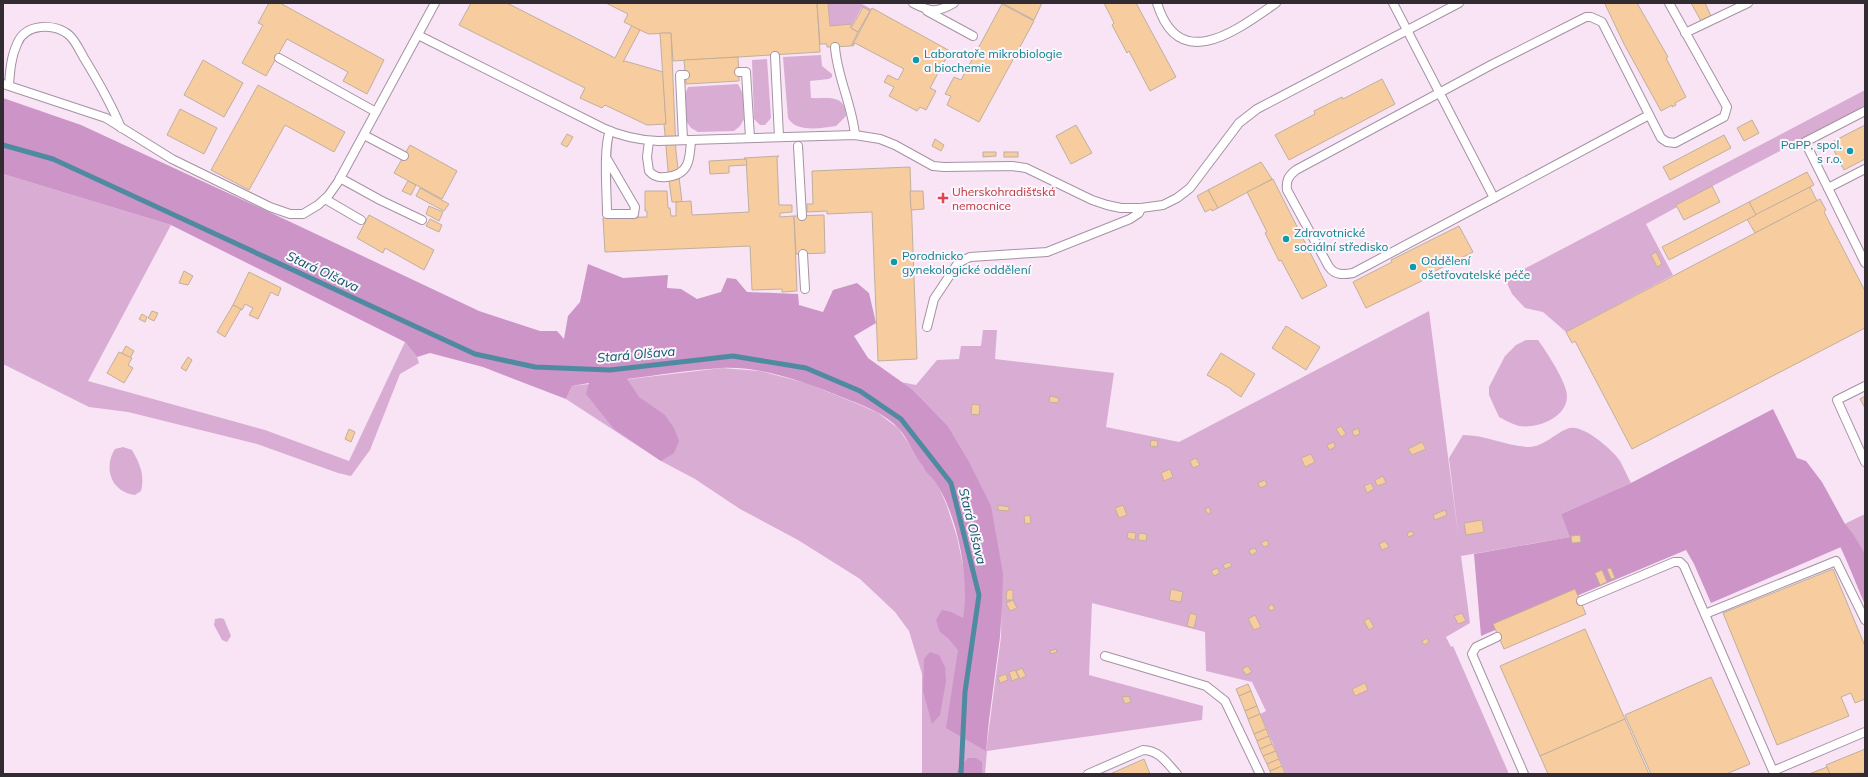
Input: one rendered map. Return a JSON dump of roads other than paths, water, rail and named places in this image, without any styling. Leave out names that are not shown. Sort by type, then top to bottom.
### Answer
[{"type":"lane","points":[[121,128],[110,100],[70,35],[54,27],[40,27],[30,30],[17,42],[6,85],[106,118],[121,128],[172,159],[283,212],[290,214],[303,214],[325,199],[340,178],[435,3]]},
{"type":"lane","points":[[913,3],[973,36]]},
{"type":"lane","points":[[927,11],[938,10],[954,3]]},
{"type":"lane","points":[[1157,3],[1160,14],[1176,34],[1186,41],[1198,43],[1212,40],[1233,30],[1276,3]]},
{"type":"lane","points":[[1393,3],[1494,198]]},
{"type":"lane","points":[[418,35],[610,131],[649,141],[855,134],[880,139],[895,145],[933,166],[1012,166],[1026,168],[1102,204],[1121,208],[1141,208],[1163,205],[1177,198],[1190,188],[1239,123],[1257,109],[1458,3]]},
{"type":"lane","points":[[1650,116],[1353,273],[1343,274],[1334,272],[1329,267],[1287,190],[1288,178],[1296,170],[1580,19],[1591,17],[1602,22],[1650,116],[1661,138],[1671,144],[1675,143],[1724,117],[1726,114],[1726,104],[1669,3]]},
{"type":"lane","points":[[1685,33],[1748,3]]},
{"type":"lane","points":[[835,47],[836,59],[852,111],[855,134]]},
{"type":"lane","points":[[774,56],[779,137]]},
{"type":"lane","points":[[279,58],[376,112]]},
{"type":"lane","points":[[739,72],[746,72],[750,138]]},
{"type":"lane","points":[[649,141],[647,157],[649,171],[657,177],[662,177],[675,176],[685,170],[690,153],[687,140],[680,74],[685,74]]},
{"type":"lane","points":[[1865,110],[1805,142],[1865,263]]},
{"type":"lane","points":[[607,159],[635,207],[634,214],[607,214],[607,159],[607,144],[610,131]]},
{"type":"lane","points":[[364,134],[404,156]]},
{"type":"lane","points":[[798,146],[802,216]]},
{"type":"lane","points":[[1828,188],[1865,169]]},
{"type":"lane","points":[[340,178],[380,200],[422,220]]},
{"type":"lane","points":[[325,199],[361,220]]},
{"type":"lane","points":[[927,327],[934,299],[958,263],[970,257],[1047,252],[1130,219],[1139,213],[1141,208]]},
{"type":"lane","points":[[803,254],[805,289]]},
{"type":"lane","points":[[1865,386],[1837,400],[1865,462]]},
{"type":"lane","points":[[1705,614],[1836,561],[1865,620]]},
{"type":"lane","points":[[1581,601],[1677,562],[1684,566],[1773,773],[1865,732]]},
{"type":"lane","points":[[1497,637],[1476,647],[1472,654],[1524,774]]},
{"type":"lane","points":[[1105,656],[1206,686],[1224,701],[1260,774]]},
{"type":"lane","points":[[1088,774],[1146,750],[1159,754],[1177,774]]},
{"type":"waterway","name":"Stará Olšava","points":[[3,145],[53,159],[475,354],[535,367],[610,370],[733,356],[806,368],[860,391],[901,419],[951,483],[979,595],[965,692],[961,774]]},
{"type":"place","name":"Laboratoře mikrobiologie a biochemie","points":[[916,60]]},
{"type":"place","name":"PaPP, spol. s r.o.","points":[[1850,151]]},
{"type":"place","name":"Uherskohradišťská nemocnice","points":[[943,198]]},
{"type":"place","name":"Zdravotnické sociální středisko","points":[[1286,239]]},
{"type":"place","name":"Porodnicko gynekologické oddělení","points":[[894,262]]},
{"type":"place","name":"Oddělení ošetřovatelské péče","points":[[1413,267]]}]
